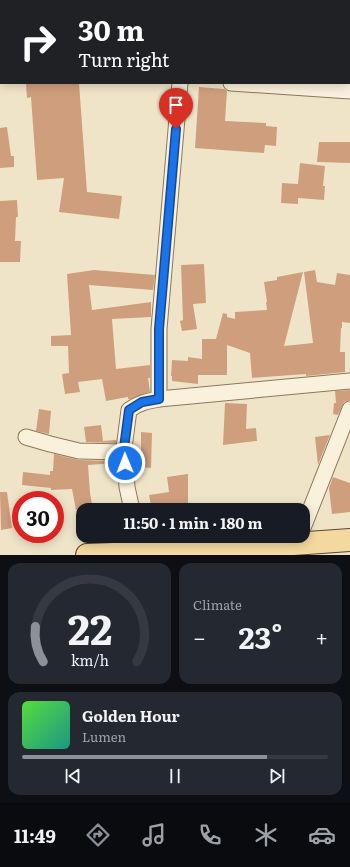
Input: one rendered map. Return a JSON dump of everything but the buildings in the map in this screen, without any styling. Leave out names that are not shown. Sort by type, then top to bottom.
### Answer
[{"type":"main road","points":[[310,541],[350,540]]},
{"type":"main road","points":[[87,555],[145,544],[195,543]]},
{"type":"main road","points":[[307,543],[350,551]]},
{"type":"street","points":[[159,399],[159,329],[180,84]]},
{"type":"street","points":[[246,84],[350,91]]},
{"type":"street","points":[[130,503],[126,487],[125,452],[129,410],[142,402],[159,399],[350,381]]},
{"type":"street","points":[[310,507],[350,409]]},
{"type":"street","points":[[26,436],[79,451],[125,452]]},
{"type":"route","points":[[125,463],[124,448],[129,410],[142,402],[159,399],[159,329],[176,129]]}]
